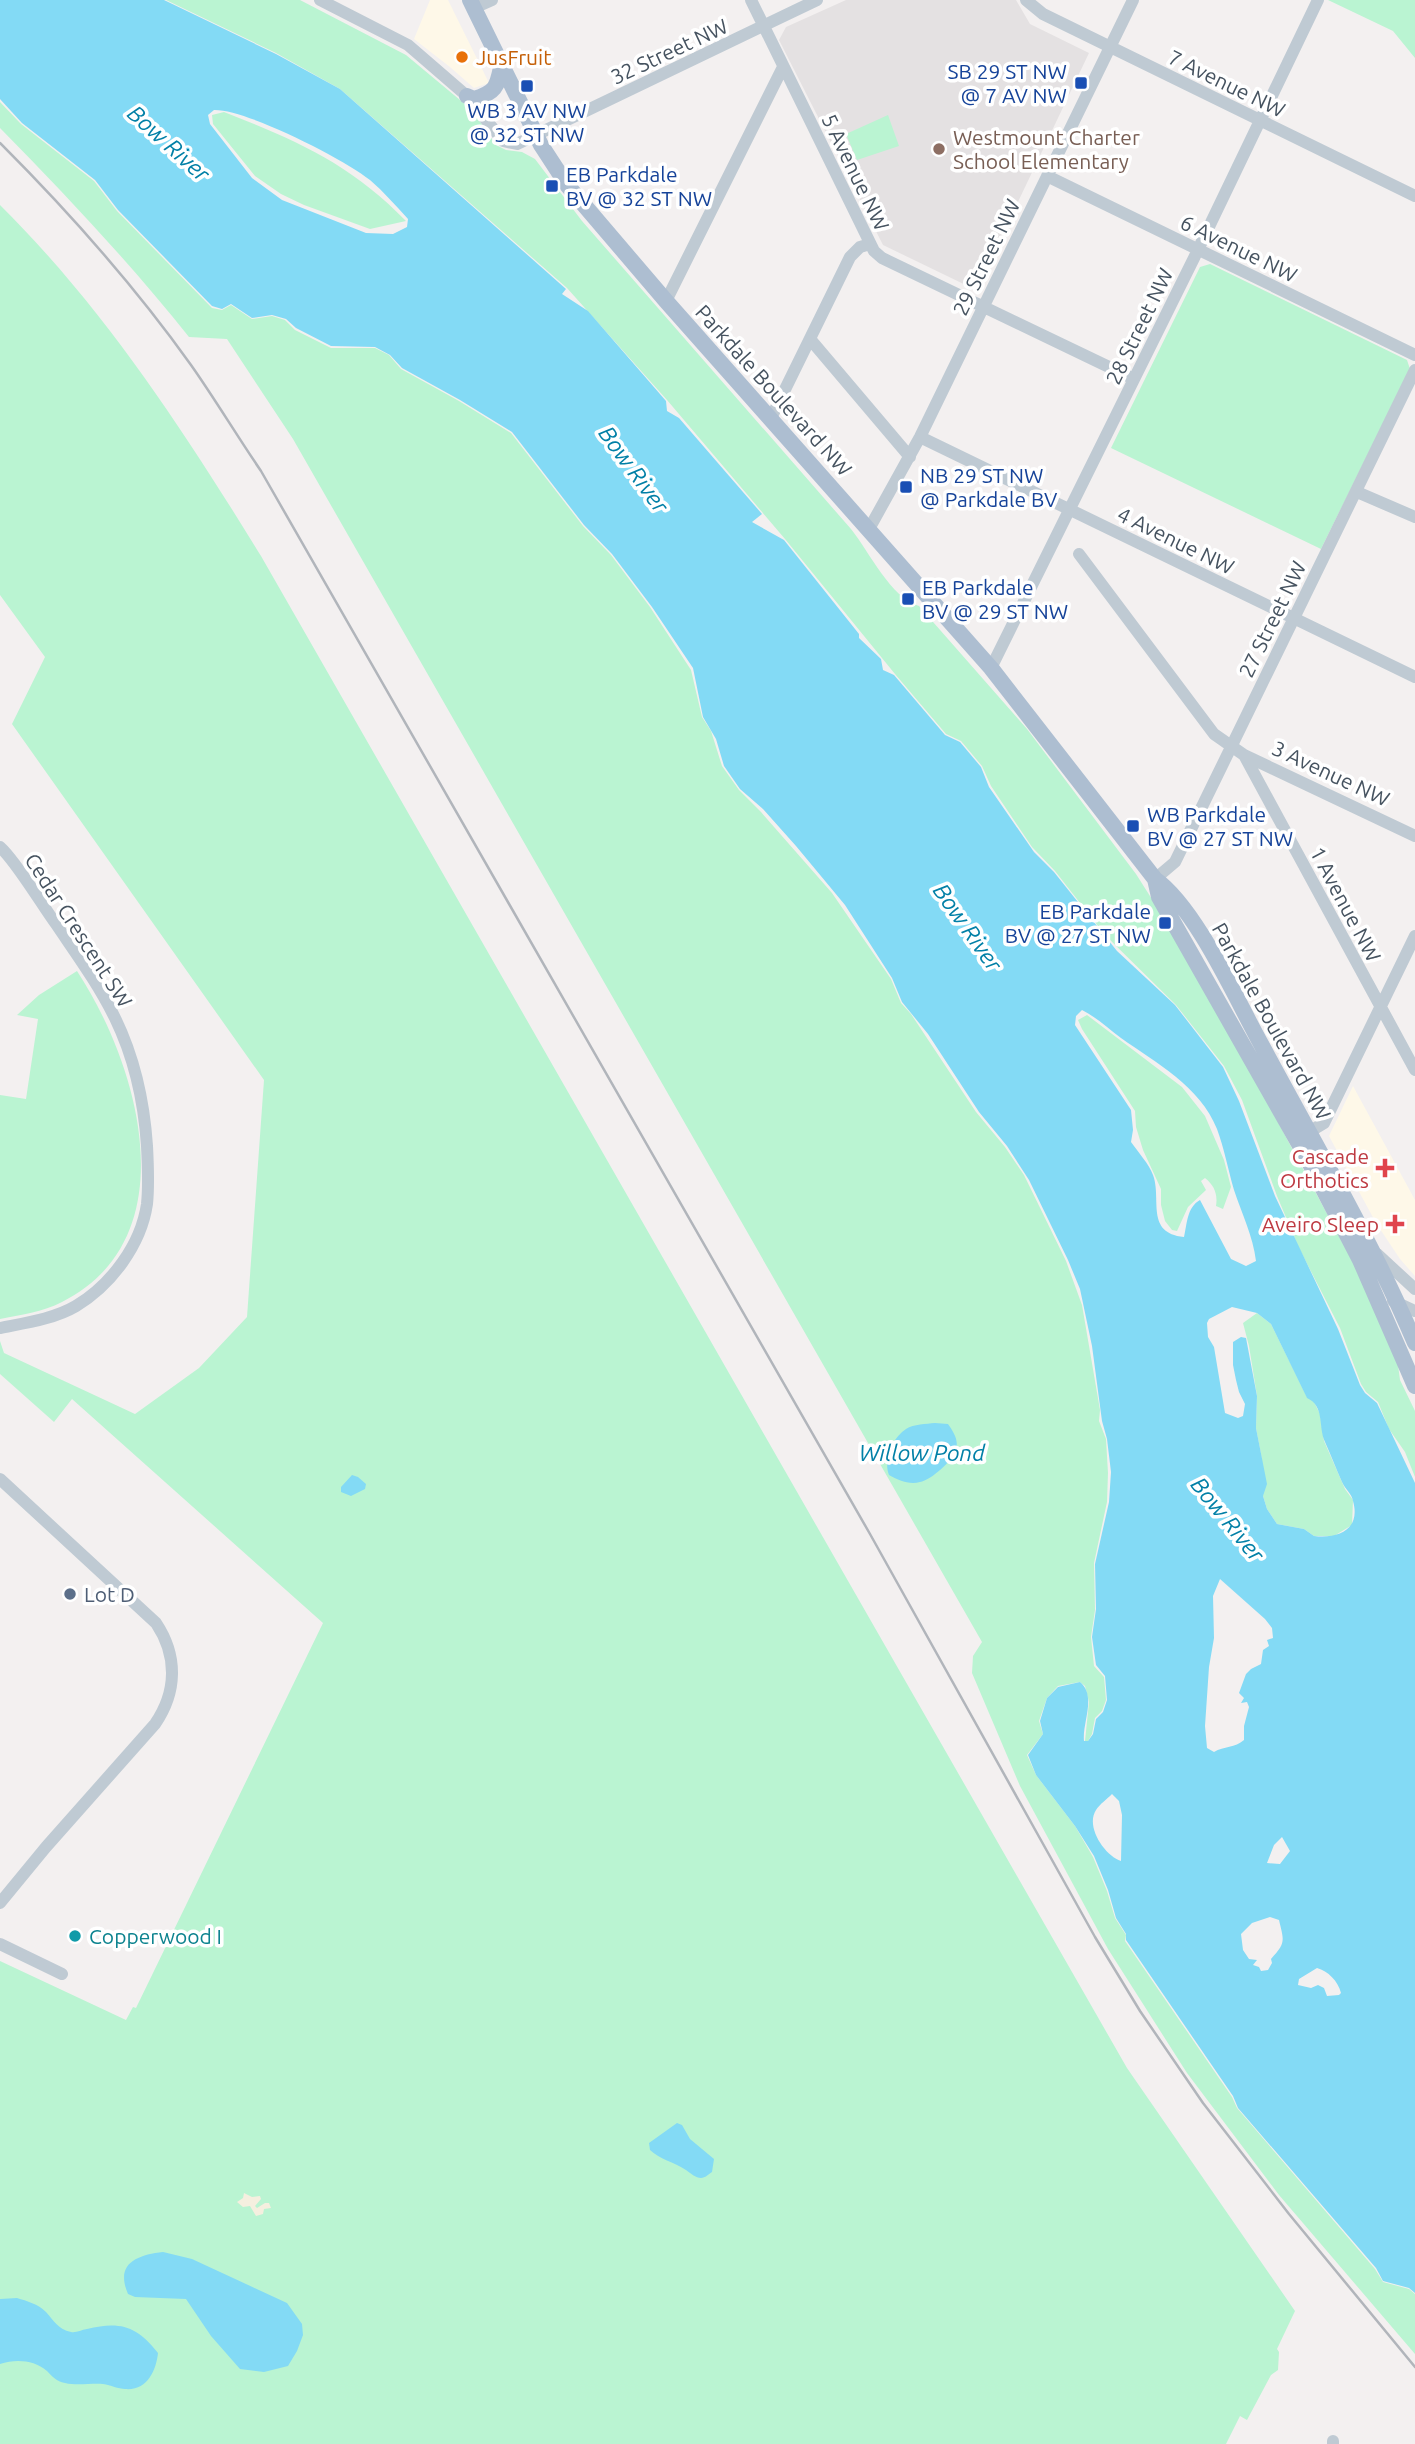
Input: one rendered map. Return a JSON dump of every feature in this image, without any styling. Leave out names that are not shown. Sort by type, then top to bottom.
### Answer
[{"type":"main road","points":[[472,4],[536,135]]},
{"type":"main road","points":[[467,96],[474,99],[491,93],[496,87],[502,63]]},
{"type":"main road","name":"Parkdale Boulevard NW","points":[[536,135],[567,185],[666,301],[991,668],[1155,879],[1170,889],[1195,926],[1373,1249],[1415,1342]]},
{"type":"main road","name":"Parkdale Boulevard NW","points":[[1155,879],[1159,897],[1307,1157],[1375,1293],[1415,1386]]},
{"type":"main road","points":[[1398,1346],[1415,1356]]},
{"type":"street","points":[[320,0],[408,45],[467,96],[503,141],[517,144],[536,135]]},
{"type":"street","points":[[472,4],[492,0]]},
{"type":"street","name":"5 Avenue NW","points":[[751,0],[870,244],[882,258],[1134,379]]},
{"type":"street","name":"32 Street NW","points":[[536,135],[817,0]]},
{"type":"street","name":"7 Avenue NW","points":[[1026,0],[1043,14],[1415,196]]},
{"type":"street","name":"29 Street NW","points":[[869,529],[920,438],[1133,0]]},
{"type":"street","name":"28 Street NW","points":[[991,668],[1198,250],[1318,0]]},
{"type":"street","points":[[666,301],[783,68]]},
{"type":"street","name":"6 Avenue NW","points":[[1047,176],[1415,355]]},
{"type":"street","points":[[771,418],[849,257],[860,247],[870,244]]},
{"type":"street","points":[[810,339],[910,457]]},
{"type":"street","name":"27 Street NW","points":[[1155,879],[1175,862],[1415,370]]},
{"type":"street","name":"4 Avenue NW","points":[[920,438],[1415,677]]},
{"type":"street","points":[[1358,489],[1376,502],[1385,502],[1415,517]]},
{"type":"street","points":[[1079,554],[1214,734],[1230,747]]},
{"type":"street","name":"3 Avenue NW","points":[[1230,747],[1415,836]]},
{"type":"street","name":"1 Avenue NW","points":[[1244,755],[1415,1070]]},
{"type":"street","name":"Cedar Crescent SW","points":[[0,847],[87,969],[115,1017],[141,1090],[145,1114],[148,1179],[146,1205],[137,1238],[108,1280],[75,1306],[32,1322],[0,1328]]},
{"type":"street","points":[[1309,1132],[1324,1124],[1415,936]]},
{"type":"street","points":[[1373,1249],[1415,1289]]},
{"type":"street","points":[[1375,1293],[1415,1311]]},
{"type":"street","points":[[0,1479],[156,1623],[168,1644],[173,1672],[168,1702],[155,1724],[0,1903]]},
{"type":"street","points":[[0,1944],[62,1974]]},
{"type":"shaded area","points":[[430,0],[448,0],[489,83],[474,88],[414,39]]},
{"type":"shaded area","name":"Westmount Charter School Elementary","points":[[846,0],[1016,0],[1030,24],[1089,53],[976,290],[883,245],[779,40],[786,27]]},
{"type":"shaded area","points":[[1353,1086],[1415,1200],[1415,1276],[1376,1223],[1329,1136]]},
{"type":"green space","points":[[166,0],[300,0],[406,55],[472,110],[496,145],[506,150],[522,152],[535,159],[582,221],[851,529],[890,584],[899,594],[919,606],[1027,729],[1136,874],[1169,926],[1242,1055],[1363,1281],[1398,1365],[1400,1380],[1415,1411],[1415,1477],[1378,1402],[1361,1384],[1340,1328],[1298,1246],[1242,1100],[1224,1066],[1176,1005],[1105,935],[1055,871],[1032,847],[991,786],[982,766],[961,741],[946,734],[667,400],[567,288],[340,89],[276,53]]},
{"type":"green space","points":[[1328,0],[1415,0],[1415,58],[1393,31]]},
{"type":"green space","points":[[0,102],[21,124],[94,181],[117,211],[212,308],[222,310],[231,305],[252,319],[272,316],[285,320],[295,330],[331,348],[375,348],[389,355],[401,369],[511,433],[583,526],[611,555],[650,607],[691,670],[702,717],[711,731],[722,766],[739,790],[832,893],[891,979],[901,1003],[976,1112],[1024,1175],[1066,1261],[1082,1305],[1100,1410],[1099,1421],[1106,1439],[1108,1473],[1107,1502],[1094,1563],[1095,1610],[1091,1637],[1094,1666],[1104,1677],[1106,1700],[1102,1711],[1095,1718],[1092,1734],[1088,1741],[1085,1741],[1089,1702],[1085,1686],[1080,1682],[1058,1686],[1047,1698],[1039,1721],[1043,1734],[1027,1755],[1036,1775],[1075,1826],[1093,1857],[1115,1918],[1126,1935],[1125,1941],[1237,2108],[1375,2269],[1383,2282],[1409,2289],[1415,2294],[1415,2354],[1279,2195],[1187,2073],[1108,1949],[1020,1786],[972,1673],[973,1656],[982,1642],[293,439],[227,339],[189,337],[97,230],[0,128]]},
{"type":"green space","points":[[224,112],[299,144],[343,169],[406,221],[370,229],[281,194],[255,176],[213,124],[212,115]]},
{"type":"green space","points":[[888,115],[899,146],[857,160],[846,134]]},
{"type":"green space","points":[[0,205],[74,286],[141,372],[261,556],[1127,2068],[1295,2311],[1277,2349],[1278,2370],[1271,2375],[1247,2420],[1240,2416],[1226,2444],[0,2444],[0,1961],[126,2020],[133,2007],[136,2008],[323,1623],[72,1399],[54,1422],[0,1374],[0,1341],[4,1353],[135,1414],[199,1368],[247,1317],[264,1080],[12,724],[45,657],[0,595]]},
{"type":"green space","points":[[1210,264],[1407,360],[1410,369],[1321,549],[1111,448],[1200,267]]},
{"type":"green space","points":[[77,971],[119,1053],[133,1100],[140,1148],[139,1194],[127,1236],[102,1273],[62,1302],[31,1313],[0,1319],[0,1095],[26,1099],[38,1019],[17,1015],[39,995]]},
{"type":"green space","points":[[1087,1015],[1182,1087],[1205,1116],[1224,1160],[1231,1187],[1223,1209],[1216,1206],[1215,1190],[1205,1178],[1201,1181],[1206,1190],[1188,1207],[1177,1231],[1172,1230],[1165,1221],[1161,1189],[1143,1150],[1136,1127],[1135,1111],[1082,1029],[1078,1020]]},
{"type":"green space","points":[[1257,1313],[1271,1324],[1307,1397],[1313,1400],[1320,1414],[1324,1441],[1345,1489],[1353,1500],[1352,1525],[1334,1536],[1314,1536],[1304,1529],[1277,1524],[1267,1509],[1263,1496],[1264,1479],[1256,1428],[1257,1396],[1243,1323]]},
{"type":"sand","points":[[244,2193],[252,2197],[260,2196],[261,2199],[255,2206],[257,2208],[269,2203],[271,2208],[264,2209],[263,2214],[256,2216],[250,2206],[243,2207],[237,2202],[243,2198]]},
{"type":"water","name":"Bow River","points":[[0,0],[164,0],[276,54],[340,89],[566,289],[562,294],[588,311],[666,401],[667,411],[679,418],[762,514],[752,522],[784,540],[859,634],[859,638],[881,659],[883,670],[894,675],[945,735],[960,742],[981,767],[989,787],[1034,852],[1054,872],[1117,951],[1175,1005],[1223,1067],[1239,1101],[1275,1196],[1338,1329],[1360,1385],[1377,1403],[1415,1483],[1415,2293],[1409,2288],[1383,2281],[1376,2268],[1238,2108],[1233,2096],[1126,1940],[1126,1934],[1116,1918],[1094,1856],[1036,1775],[1028,1755],[1043,1734],[1040,1721],[1047,1698],[1058,1687],[1080,1682],[1085,1688],[1088,1702],[1084,1741],[1088,1741],[1093,1734],[1096,1719],[1103,1712],[1107,1700],[1105,1676],[1096,1665],[1092,1637],[1096,1609],[1095,1564],[1109,1502],[1111,1472],[1092,1346],[1080,1289],[1029,1180],[1007,1146],[979,1112],[928,1034],[902,1002],[892,978],[845,905],[763,809],[740,789],[724,766],[716,739],[703,717],[693,668],[652,607],[512,432],[402,368],[390,355],[375,347],[331,346],[296,328],[286,319],[272,315],[252,318],[231,304],[222,309],[212,306],[118,210],[95,180],[22,123],[0,99]],"holes":[[[214,110],[229,112],[271,126],[318,148],[370,180],[408,219],[407,227],[393,234],[366,233],[282,200],[252,178],[210,124],[208,115]],[[1082,1010],[1162,1066],[1200,1100],[1217,1129],[1256,1261],[1246,1266],[1231,1259],[1200,1200],[1190,1211],[1184,1237],[1164,1229],[1157,1214],[1153,1175],[1131,1142],[1131,1110],[1075,1025],[1076,1016]],[[1232,1307],[1257,1313],[1271,1324],[1307,1398],[1319,1411],[1325,1442],[1352,1498],[1354,1519],[1346,1530],[1323,1537],[1314,1536],[1304,1529],[1277,1524],[1267,1509],[1263,1496],[1267,1484],[1256,1428],[1257,1396],[1246,1338],[1241,1337],[1233,1342],[1233,1365],[1239,1392],[1245,1404],[1243,1416],[1238,1418],[1225,1413],[1214,1347],[1208,1337],[1209,1319]],[[1220,1579],[1265,1619],[1272,1628],[1273,1638],[1267,1640],[1269,1646],[1263,1650],[1261,1664],[1246,1674],[1239,1693],[1244,1698],[1241,1703],[1247,1702],[1249,1707],[1244,1740],[1214,1752],[1207,1748],[1205,1726],[1214,1638],[1213,1596]],[[1112,1794],[1119,1801],[1122,1815],[1121,1861],[1109,1853],[1098,1840],[1093,1817],[1099,1806]],[[1282,1837],[1290,1851],[1280,1864],[1267,1863],[1274,1845]],[[1270,1917],[1279,1920],[1282,1941],[1268,1970],[1261,1971],[1253,1965],[1257,1960],[1249,1959],[1243,1950],[1241,1934],[1252,1923]],[[1317,1968],[1332,1977],[1341,1993],[1327,1996],[1324,1988],[1318,1985],[1311,1988],[1298,1985],[1299,1979]]]},
{"type":"water","name":"Willow Pond","points":[[948,1424],[956,1439],[954,1454],[946,1464],[930,1478],[916,1483],[889,1475],[888,1456],[901,1433],[909,1427]]},
{"type":"water","points":[[352,1475],[366,1484],[365,1489],[351,1496],[341,1492],[341,1487]]},
{"type":"water","points":[[677,2123],[682,2125],[690,2139],[714,2159],[712,2172],[705,2177],[695,2176],[650,2150],[649,2143]]},
{"type":"water","points":[[163,2252],[192,2259],[287,2303],[302,2324],[303,2335],[288,2366],[264,2372],[240,2369],[211,2336],[186,2299],[135,2297],[128,2294],[124,2275],[130,2263],[144,2256]]},
{"type":"water","points":[[17,2298],[40,2307],[59,2327],[67,2331],[118,2326],[135,2331],[158,2353],[152,2373],[139,2387],[125,2389],[103,2384],[62,2382],[42,2367],[31,2363],[12,2361],[0,2364],[0,2299]]},
{"type":"railway","points":[[0,143],[76,222],[147,306],[191,365],[261,471],[870,1534],[1095,1937],[1140,2011],[1203,2103],[1289,2214],[1415,2367]]},
{"type":"place","name":"JusFruit","points":[[462,57]]},
{"type":"place","name":"SB 29 ST NW @ 7 AV NW","points":[[1081,83]]},
{"type":"place","name":"WB 3 AV NW @ 32 ST NW","points":[[527,86]]},
{"type":"place","name":"Westmount Charter School Elementary","points":[[939,149]]},
{"type":"place","name":"EB Parkdale BV @ 32 ST NW","points":[[552,186]]},
{"type":"place","name":"NB 29 ST NW @ Parkdale BV","points":[[906,487]]},
{"type":"place","name":"EB Parkdale BV @ 29 ST NW","points":[[908,599]]},
{"type":"place","name":"WB Parkdale BV @ 27 ST NW","points":[[1133,826]]},
{"type":"place","name":"EB Parkdale BV @ 27 ST NW","points":[[1165,923]]},
{"type":"place","name":"Cascade Orthotics","points":[[1385,1168]]},
{"type":"place","name":"Aveiro Sleep","points":[[1395,1224]]},
{"type":"place","name":"Lot D","points":[[70,1594]]},
{"type":"place","name":"Copperwood I","points":[[75,1936]]}]
